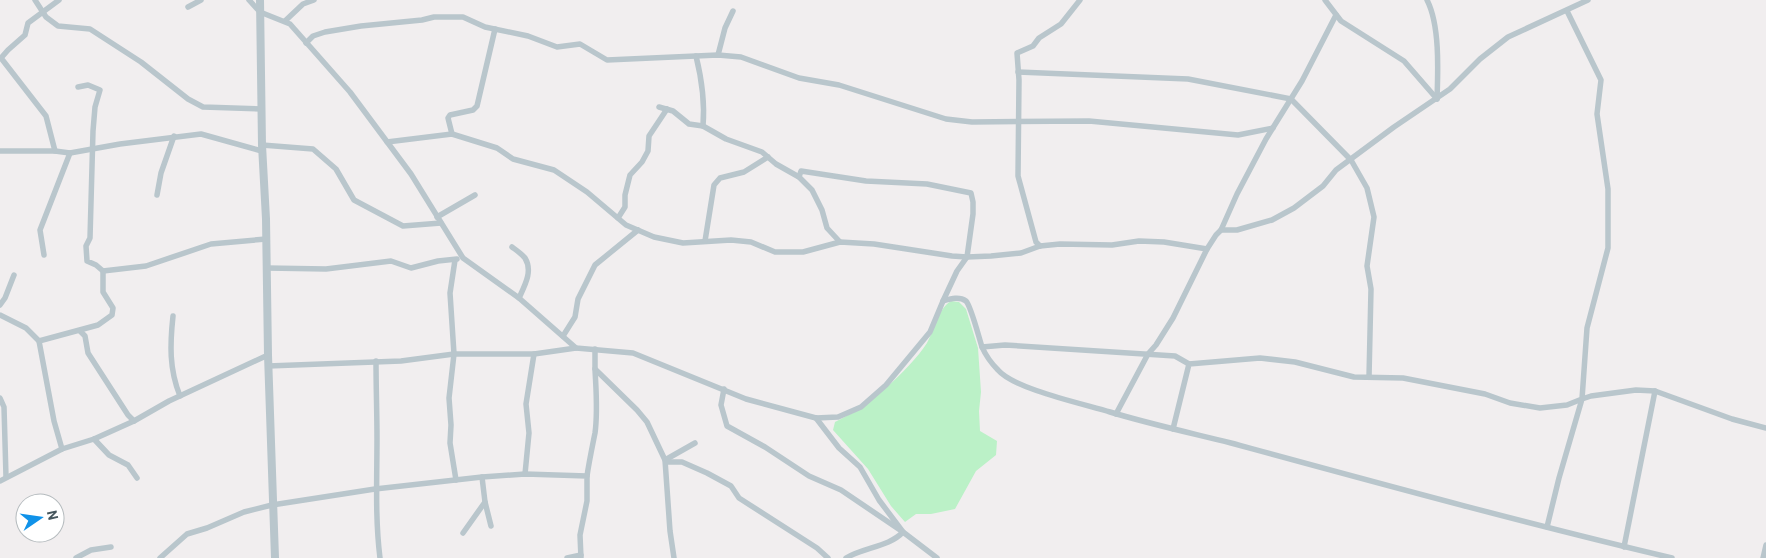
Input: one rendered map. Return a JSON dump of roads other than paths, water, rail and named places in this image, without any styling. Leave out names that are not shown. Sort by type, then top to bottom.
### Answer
[{"type":"street","points":[[34,0],[46,17],[58,26],[90,29],[141,62],[188,99],[203,107],[262,109]]},
{"type":"street","points":[[55,150],[46,116],[1,58],[25,35],[28,24],[59,0]]},
{"type":"street","points":[[188,7],[201,0]]},
{"type":"street","points":[[249,0],[260,12],[290,24],[350,92],[411,174],[463,258],[520,298],[576,348]]},
{"type":"street","points":[[260,0],[262,148],[275,558]]},
{"type":"street","points":[[285,21],[303,4],[314,0]]},
{"type":"street","points":[[1040,246],[1036,242],[1018,176],[1018,72],[1016,53],[1033,46],[1039,38],[1061,24],[1080,0]]},
{"type":"street","points":[[1325,0],[1336,15],[1348,26],[1404,61],[1437,99]]},
{"type":"street","points":[[1427,0],[1436,33],[1437,99]]},
{"type":"street","points":[[1221,230],[1237,230],[1272,220],[1294,208],[1323,186],[1336,170],[1394,127],[1437,99],[1464,77],[1480,59],[1508,37],[1519,30],[1567,11],[1588,0]]},
{"type":"street","points":[[718,55],[725,28],[733,11]]},
{"type":"street","points":[[1546,528],[1582,399],[1587,328],[1608,248],[1608,189],[1597,114],[1601,80],[1567,11]]},
{"type":"street","points":[[1116,414],[1148,354],[1173,318],[1207,250],[1221,230],[1237,194],[1273,128],[1302,81],[1336,15]]},
{"type":"street","points":[[306,43],[313,36],[325,32],[361,26],[422,20],[434,17],[463,17],[485,27],[528,36],[557,47],[580,44],[607,60],[718,55],[741,57],[799,78],[839,85],[946,119],[972,122],[1089,122],[1238,135],[1273,128]]},
{"type":"street","points":[[452,134],[448,118],[450,115],[473,110],[477,106],[495,29]]},
{"type":"street","points":[[696,56],[702,80],[703,126]]},
{"type":"street","points":[[1018,72],[1188,79],[1291,99],[1351,160],[1367,188],[1374,217],[1367,266],[1371,289],[1369,377]]},
{"type":"street","points":[[78,87],[88,85],[100,90],[95,108],[93,131],[90,238],[86,246],[87,261],[103,271],[146,266],[212,244],[266,239]]},
{"type":"street","points":[[659,107],[673,111],[689,124],[703,126],[716,135],[762,152],[783,169],[799,177],[812,190],[822,210],[827,228],[840,242]]},
{"type":"street","points":[[618,218],[625,207],[625,195],[630,176],[642,162],[648,151],[649,136],[667,109]]},
{"type":"street","points":[[0,151],[55,150],[70,153],[174,136],[201,134],[262,148],[313,149],[336,169],[354,200],[403,226],[439,220],[475,195]]},
{"type":"street","points":[[388,142],[452,134],[498,148],[513,159],[554,170],[587,192],[626,224],[654,238],[683,243],[731,240],[751,242],[775,252],[803,252],[840,242],[874,244],[967,257],[1021,253],[1040,246],[1060,244],[1112,245],[1139,241],[1164,242],[1207,250]]},
{"type":"street","points":[[157,195],[161,173],[174,136]]},
{"type":"street","points":[[44,255],[40,230],[70,153]]},
{"type":"street","points":[[705,241],[714,184],[720,178],[744,172],[768,157]]},
{"type":"street","points":[[268,366],[401,361],[454,354],[534,354],[576,348],[595,348],[633,354],[746,399],[816,418],[838,417],[861,407],[886,385],[930,332],[957,271],[967,257],[973,202],[971,193],[927,184],[866,181],[802,171],[799,177]]},
{"type":"street","points":[[563,336],[575,317],[578,299],[595,265],[638,230]]},
{"type":"street","points":[[512,247],[525,258],[528,270],[527,280],[520,298]]},
{"type":"street","points":[[266,268],[326,269],[392,262],[411,268],[438,261],[463,258]]},
{"type":"street","points":[[455,260],[450,293],[454,354],[449,398],[450,443],[456,480]]},
{"type":"street","points":[[39,341],[98,325],[112,315],[113,308],[103,292],[103,271]]},
{"type":"street","points":[[0,305],[5,298],[14,275]]},
{"type":"street","points":[[943,301],[952,298],[966,301],[970,307],[986,357],[1000,373],[1018,384],[1116,414],[1546,528],[1672,558]]},
{"type":"street","points":[[0,315],[26,328],[39,341],[54,421],[62,450]]},
{"type":"street","points":[[173,316],[170,344],[173,368],[180,396]]},
{"type":"street","points":[[80,331],[85,336],[88,353],[128,415],[134,421]]},
{"type":"street","points":[[982,347],[1005,345],[1175,356],[1189,364],[1260,358],[1295,362],[1354,377],[1403,378],[1485,394],[1510,403],[1540,408],[1567,405],[1592,396],[1636,390],[1654,391],[1732,419],[1766,428]]},
{"type":"street","points":[[567,558],[581,556],[580,535],[587,501],[587,476],[596,418],[595,348]]},
{"type":"street","points":[[525,474],[529,433],[526,404],[534,354]]},
{"type":"street","points":[[0,481],[62,450],[94,440],[180,396],[268,355]]},
{"type":"street","points":[[376,361],[377,438],[375,489],[380,558]]},
{"type":"street","points":[[1173,429],[1189,364]]},
{"type":"street","points":[[595,369],[647,422],[665,461],[674,558]]},
{"type":"street","points":[[724,390],[721,406],[726,426],[765,447],[809,476],[841,490],[938,558]]},
{"type":"street","points":[[1624,547],[1654,391]]},
{"type":"street","points":[[0,398],[4,408],[6,477]]},
{"type":"street","points":[[816,418],[839,448],[860,467],[879,500],[903,532]]},
{"type":"street","points":[[94,440],[109,455],[128,465],[137,478]]},
{"type":"street","points":[[665,461],[695,443]]},
{"type":"street","points":[[665,461],[682,462],[731,486],[740,498],[817,548],[828,558]]},
{"type":"street","points":[[160,558],[187,534],[207,528],[244,512],[272,505],[375,489],[482,477],[525,474],[587,476]]},
{"type":"street","points":[[482,477],[485,502],[491,526]]},
{"type":"street","points":[[463,533],[485,502]]},
{"type":"street","points":[[846,558],[857,552],[897,538],[903,532]]},
{"type":"street","points":[[1763,558],[1766,545]]},
{"type":"street","points":[[76,558],[91,550],[111,547]]}]
